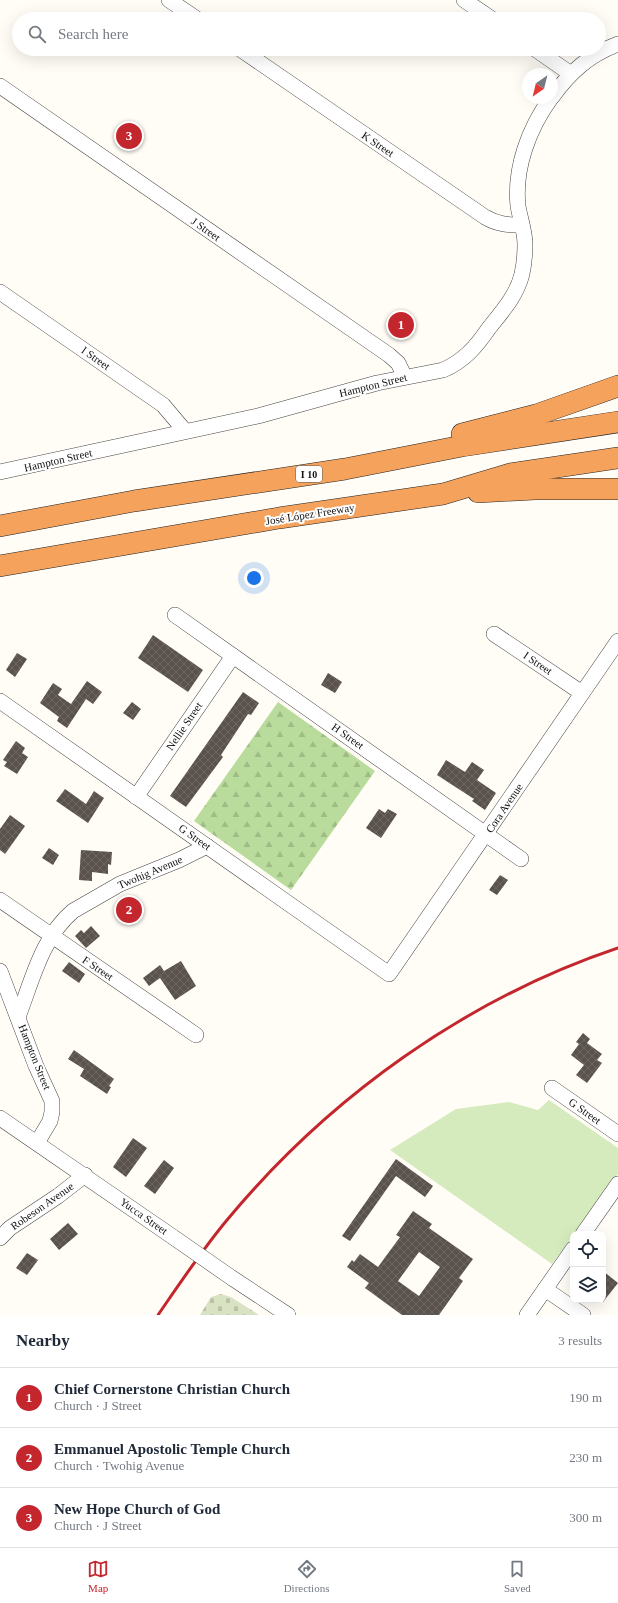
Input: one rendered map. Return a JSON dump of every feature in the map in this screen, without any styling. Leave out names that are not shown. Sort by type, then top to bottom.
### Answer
[{"type":"highway","points":[[358,466],[422,444],[536,415],[618,386]]},
{"type":"highway","name":"I 10","points":[[0,526],[134,501],[358,466],[462,446],[618,422]]},
{"type":"highway","name":"José López Freeway","points":[[0,566],[286,517],[443,494],[510,474],[618,458]]},
{"type":"highway","points":[[443,494],[535,489],[618,489]]},
{"type":"street","points":[[169,0],[187,12]]},
{"type":"street","points":[[464,0],[482,12]]},
{"type":"street","name":"Hampton Street","points":[[606,50],[618,44]]},
{"type":"street","name":"K Street","points":[[250,56],[485,217],[496,223],[521,225]]},
{"type":"street","points":[[545,56],[570,74]]},
{"type":"street","name":"Hampton Street","points":[[558,89],[570,74],[581,64],[596,56]]},
{"type":"street","name":"J Street","points":[[0,86],[389,355],[398,363],[405,377]]},
{"type":"street","name":"Hampton Street","points":[[0,472],[258,416],[377,383],[442,370],[453,366],[474,349],[511,299],[522,275],[526,243],[521,225],[518,204],[518,181],[521,163],[532,129],[548,104]]},
{"type":"street","name":"I Street","points":[[0,292],[163,405],[185,431]]},
{"type":"street","name":"H Street","points":[[175,615],[521,859]]},
{"type":"street","name":"I Street","points":[[494,634],[582,693]]},
{"type":"street","name":"Cora Avenue","points":[[389,974],[618,641]]},
{"type":"street","name":"Nellie Street","points":[[136,796],[233,656]]},
{"type":"street","name":"G Street","points":[[0,701],[389,974]]},
{"type":"street","name":"Twohig Avenue","points":[[18,1016],[34,973],[51,936],[67,917],[79,908],[120,884],[179,860],[207,846]]},
{"type":"street","name":"F Street","points":[[0,900],[196,1035]]},
{"type":"street","name":"Hampton Street","points":[[0,971],[36,1066],[52,1101],[50,1121],[37,1143]]},
{"type":"street","name":"G Street","points":[[552,1088],[618,1134]]},
{"type":"street","name":"Yucca Street","points":[[0,1118],[288,1315]]},
{"type":"street","name":"Robeson Avenue","points":[[0,1238],[10,1228],[58,1196],[85,1175]]},
{"type":"street","points":[[585,1231],[618,1184]]},
{"type":"street","points":[[527,1315],[570,1252]]},
{"type":"street","points":[[545,1289],[583,1315]]},
{"type":"green space","points":[[278,702],[375,771],[291,890],[194,821]]},
{"type":"green space","points":[[549,1100],[618,1148],[618,1174],[576,1231],[570,1231],[570,1239],[552,1264],[390,1150],[456,1109],[509,1102],[538,1110]]},
{"type":"green space","points":[[221,1294],[231,1297],[259,1315],[200,1315],[211,1297]]},
{"type":"building","points":[[153,635],[203,670],[188,692],[138,658]]},
{"type":"building","points":[[17,653],[27,659],[15,677],[6,670]]},
{"type":"building","points":[[328,673],[342,682],[335,693],[321,685]]},
{"type":"building","points":[[87,681],[102,692],[93,704],[86,699],[67,728],[57,721],[59,717],[40,703],[53,683],[62,689],[58,695],[71,704]]},
{"type":"building","points":[[243,692],[259,703],[251,715],[248,714],[221,755],[223,757],[186,807],[170,796]]},
{"type":"building","points":[[132,702],[141,709],[133,720],[123,713]]},
{"type":"building","points":[[16,741],[25,748],[22,753],[28,757],[17,774],[4,766],[7,762],[3,760]]},
{"type":"building","points":[[446,760],[465,772],[472,762],[484,770],[477,780],[496,793],[485,810],[472,801],[474,799],[437,775]]},
{"type":"building","points":[[65,789],[86,804],[94,791],[104,798],[88,823],[56,801]]},
{"type":"building","points":[[379,809],[385,813],[388,809],[397,814],[381,838],[366,828]]},
{"type":"building","points":[[10,815],[25,826],[5,854],[0,850],[0,829]]},
{"type":"building","points":[[49,848],[59,855],[53,865],[42,858]]},
{"type":"building","points":[[81,850],[112,852],[111,865],[108,864],[108,874],[92,872],[92,881],[79,880]]},
{"type":"building","points":[[500,875],[508,880],[497,895],[489,890]]},
{"type":"building","points":[[91,926],[100,936],[86,948],[75,936],[81,930],[84,933]]},
{"type":"building","points":[[181,961],[196,986],[175,1000],[160,978],[149,986],[143,978],[160,965],[164,971]]},
{"type":"building","points":[[69,962],[85,974],[79,983],[62,971]]},
{"type":"building","points":[[583,1033],[590,1039],[587,1043],[602,1054],[597,1060],[602,1063],[587,1083],[576,1075],[584,1065],[571,1055],[579,1044],[576,1042]]},
{"type":"building","points":[[74,1050],[114,1079],[109,1086],[111,1087],[107,1094],[80,1076],[84,1069],[68,1059]]},
{"type":"building","points":[[133,1138],[147,1148],[126,1177],[113,1167]]},
{"type":"building","points":[[396,1159],[433,1186],[425,1197],[396,1176],[350,1241],[342,1236]]},
{"type":"building","points":[[164,1160],[174,1168],[155,1194],[144,1186]]},
{"type":"building","points":[[413,1211],[432,1224],[429,1228],[473,1259],[459,1278],[463,1281],[439,1315],[402,1315],[365,1288],[369,1283],[347,1267],[352,1260],[354,1262],[360,1254],[378,1267],[400,1237],[396,1235]],"holes":[[[419,1252],[440,1267],[419,1296],[398,1281]]]},
{"type":"building","points":[[68,1223],[78,1234],[59,1250],[50,1239]]},
{"type":"building","points":[[27,1253],[38,1260],[27,1275],[16,1268]]},
{"type":"building","points":[[606,1273],[618,1283],[606,1298]]},
{"type":"railway","points":[[158,1315],[191,1267],[227,1220],[267,1175],[310,1133],[355,1093],[404,1057],[454,1024],[507,995],[562,969],[618,948]]},
{"type":"place","name":"New Hope Church of God","points":[[129,136]]},
{"type":"place","name":"Chief Cornerstone Christian Church","points":[[401,325]]},
{"type":"place","name":"Emmanuel Apostolic Temple Church","points":[[129,910]]}]
